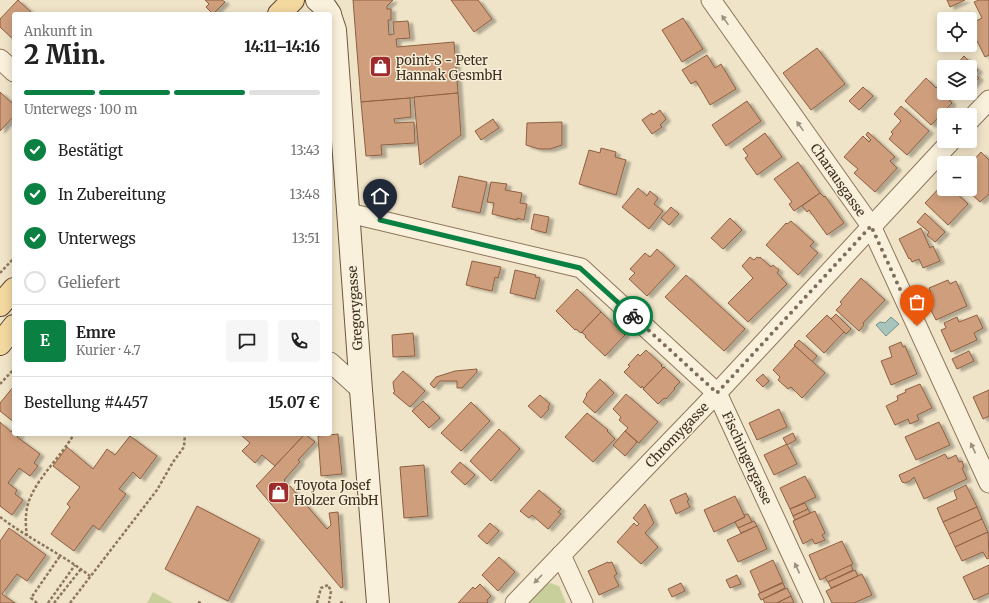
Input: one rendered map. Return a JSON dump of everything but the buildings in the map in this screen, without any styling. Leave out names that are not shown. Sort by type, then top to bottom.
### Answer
[{"type":"main road","points":[[281,12],[293,0]]},
{"type":"main road","points":[[0,305],[12,291]]},
{"type":"main road","points":[[0,344],[12,329]]},
{"type":"street","name":"Gregorygasse","points":[[317,0],[329,12]]},
{"type":"street","name":"Charausgasse","points":[[712,0],[871,226],[989,483]]},
{"type":"street","name":"Gregorygasse","points":[[332,20],[335,30],[378,603]]},
{"type":"street","points":[[0,59],[12,70]]},
{"type":"street","points":[[977,113],[989,100]]},
{"type":"street","name":"Chromygasse","points":[[515,603],[717,393],[944,148]]},
{"type":"street","name":"Fischingergasse","points":[[349,213],[580,268],[717,393],[814,603]]},
{"type":"street","points":[[332,364],[361,390]]},
{"type":"street","points":[[561,555],[583,603]]},
{"type":"path","points":[[0,273],[12,260]]},
{"type":"path","points":[[0,384],[12,370]]},
{"type":"path","points":[[27,536],[25,519],[30,496],[73,436]]},
{"type":"path","points":[[70,603],[157,490],[173,462],[184,447],[185,436]]},
{"type":"path","points":[[0,517],[90,576]]},
{"type":"path","points":[[37,603],[31,598],[60,556]]},
{"type":"path","points":[[48,603],[75,565]]},
{"type":"path","points":[[54,603],[81,569]]},
{"type":"path","points":[[317,603],[321,588],[328,585],[331,591],[329,603]]},
{"type":"path","points":[[340,603],[345,603]]},
{"type":"green space","points":[[550,583],[559,586],[566,603],[527,603],[544,586]]},
{"type":"green space","points":[[153,592],[173,603],[147,603]]},
{"type":"water","points":[[891,317],[899,324],[886,336],[876,325],[880,322],[885,323]]},
{"type":"way so far","points":[[633,316],[717,393],[871,226],[917,326]]},
{"type":"place","name":"point-S - Peter Hannak GesmbH","points":[[381,67]]},
{"type":"place","name":"Toyota Josef Holzer GmbH","points":[[279,492]]},
{"type":"route","points":[[380,220],[580,268],[633,316]]}]
